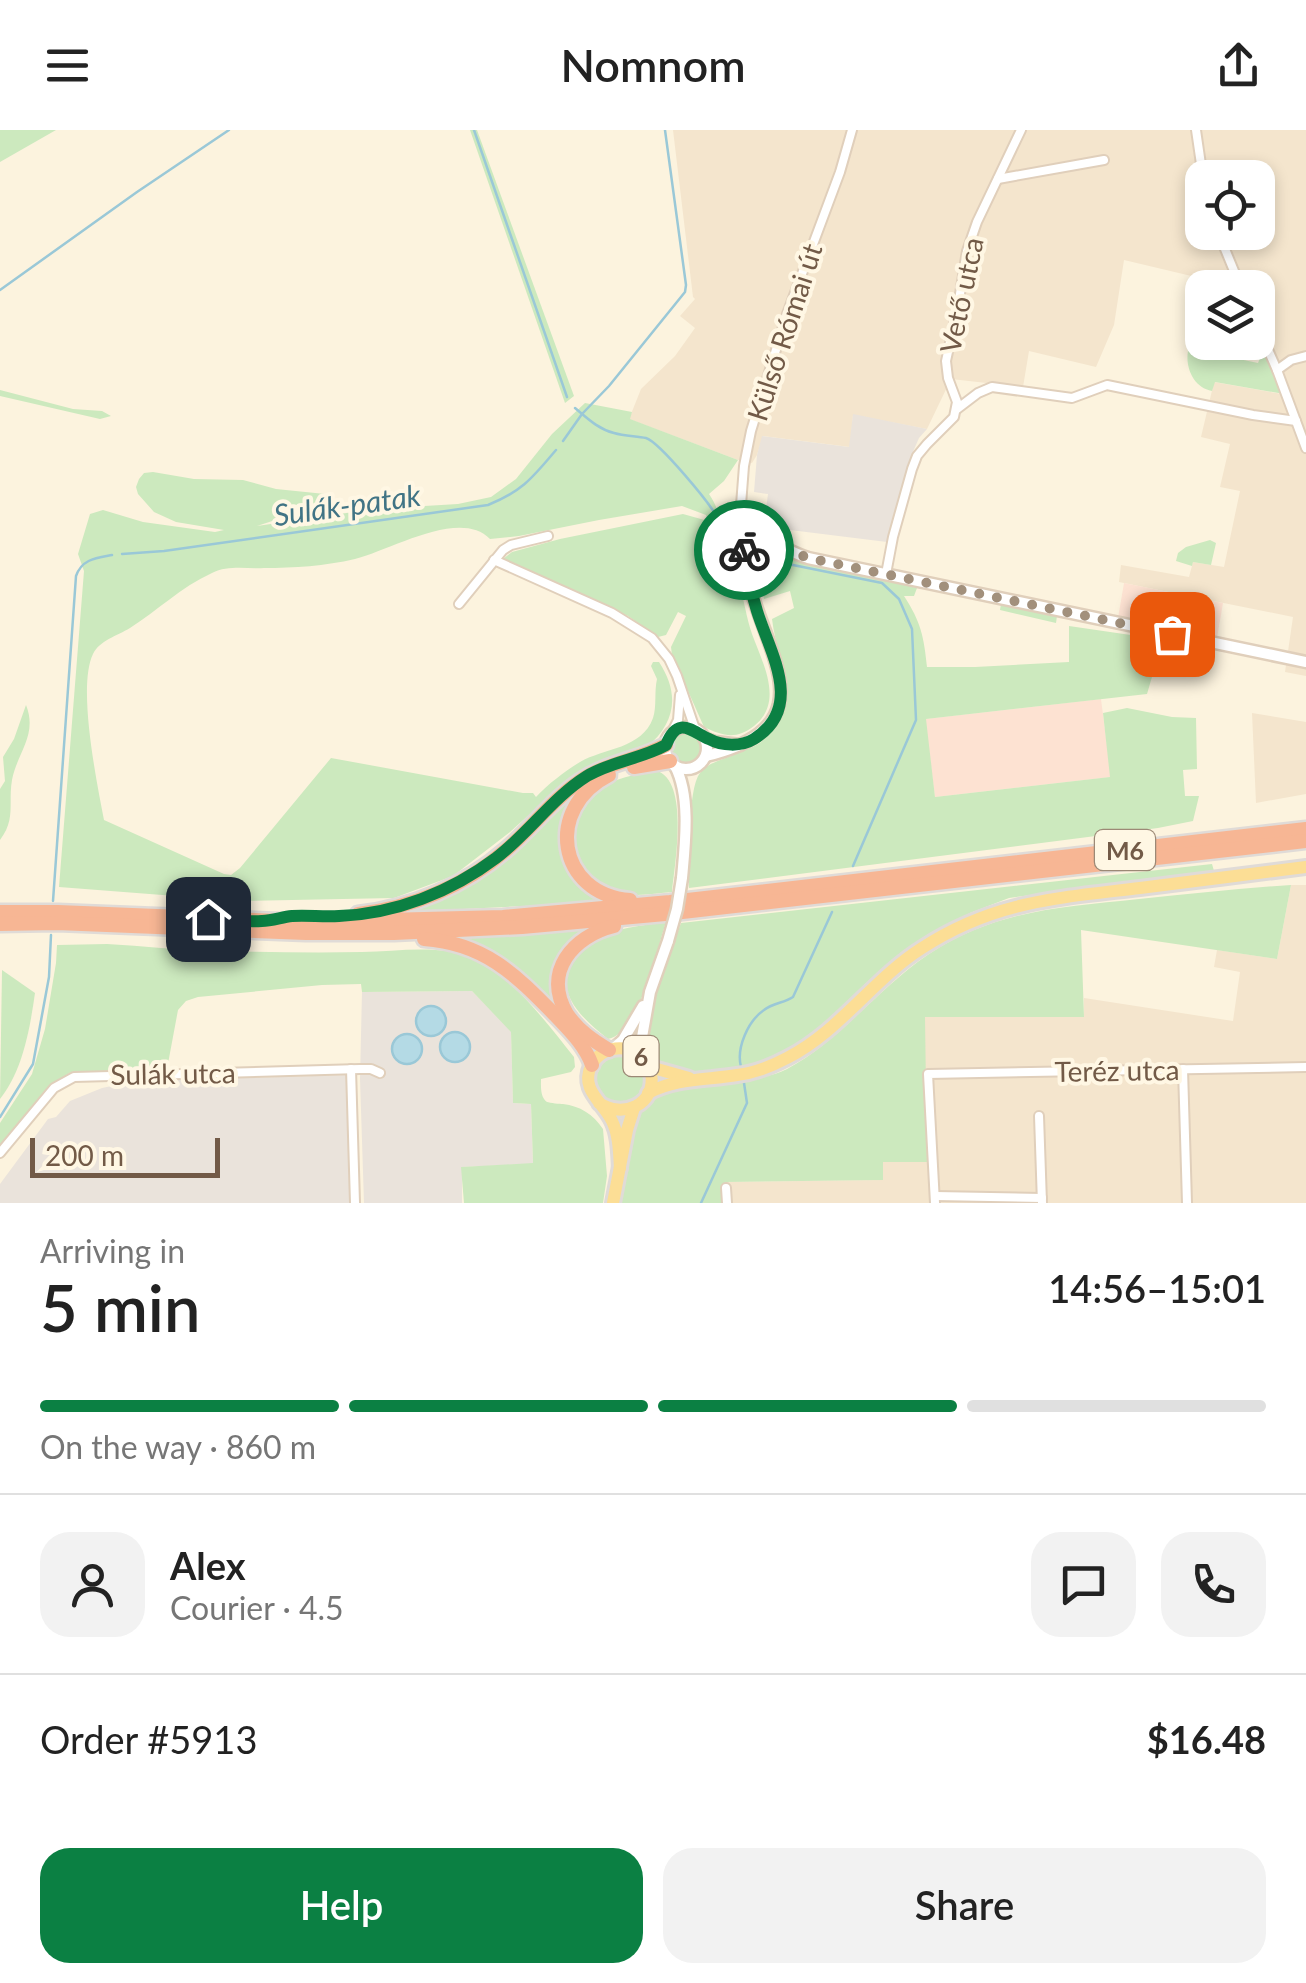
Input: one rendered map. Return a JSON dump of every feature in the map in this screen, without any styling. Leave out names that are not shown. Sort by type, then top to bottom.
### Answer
[{"type":"highway","points":[[264,921],[290,916],[369,913],[430,896],[491,862],[585,777],[604,767],[652,753],[669,740]]},
{"type":"highway","points":[[668,908],[650,899],[619,899],[595,889],[575,868],[566,837],[573,808],[592,784],[621,770],[672,763]]},
{"type":"highway","name":"M6","points":[[0,924],[344,933],[479,930],[1306,830]]},
{"type":"highway","name":"M6","points":[[0,912],[346,922],[668,908],[1306,842]]},
{"type":"highway","points":[[612,1049],[583,1033],[564,1007],[559,988],[564,960],[592,932],[668,908]]},
{"type":"highway","points":[[344,933],[434,940],[483,954],[529,988],[583,1046],[592,1064]]},
{"type":"main road","name":"6","points":[[648,1093],[667,1084],[750,1072],[796,1054],[821,1037],[871,988],[923,947],[1008,907],[1306,867]]},
{"type":"main road","name":"6","points":[[620,1168],[613,1123],[589,1087],[592,1064],[612,1049],[627,1048],[657,1069],[696,1080]]},
{"type":"main road","name":"6","points":[[599,1103],[615,1111],[634,1108],[644,1100],[652,1077],[643,1058]]},
{"type":"main road","name":"6","points":[[613,1203],[634,1108]]},
{"type":"street","name":"Külső Római út","points":[[746,539],[741,511],[751,431],[787,314],[852,130]]},
{"type":"street","name":"Vető utca","points":[[957,410],[956,394],[946,370],[947,351],[971,236],[1021,130]]},
{"type":"street","points":[[1196,130],[1200,160]]},
{"type":"street","points":[[998,179],[1104,160]]},
{"type":"street","points":[[1278,370],[1291,360],[1306,356]]},
{"type":"street","points":[[1273,360],[1306,448]]},
{"type":"street","points":[[886,574],[892,538],[917,456],[957,410],[992,387],[1072,398],[1107,385],[1296,422]]},
{"type":"street","points":[[459,604],[510,546],[548,536]]},
{"type":"street","points":[[684,799],[697,766],[706,756],[752,740],[777,712],[781,693],[777,663],[749,582],[746,539],[758,538],[808,558],[1306,662]]},
{"type":"street","points":[[494,560],[634,625],[661,648],[678,676],[694,730]]},
{"type":"street","points":[[612,1049],[638,1018],[677,909],[682,878],[684,799],[669,740],[678,720],[680,686]]},
{"type":"street","points":[[669,740],[682,728],[716,742],[741,745]]},
{"type":"street","points":[[704,738],[706,756]]},
{"type":"street","points":[[672,763],[685,769],[697,766]]},
{"type":"street","points":[[643,1058],[650,992]]},
{"type":"street","name":"Teréz utca","points":[[935,1200],[928,1074],[1306,1068]]},
{"type":"street","points":[[351,1069],[356,1203]]},
{"type":"street","name":"Sulák utca","points":[[0,1153],[54,1088],[74,1077],[351,1069],[380,1073]]},
{"type":"street","points":[[1183,1069],[1187,1203]]},
{"type":"street","points":[[935,1200],[1042,1201],[1039,1116]]},
{"type":"street","points":[[726,1188],[727,1203]]},
{"type":"shaded area","points":[[673,130],[1306,130],[1306,676],[1285,672],[1293,617],[1119,582],[1121,565],[1189,577],[1193,562],[1224,567],[1240,491],[1220,487],[1230,444],[1201,437],[1214,382],[1282,394],[1269,360],[1275,360],[1275,270],[1185,270],[1185,274],[1124,260],[1114,325],[1096,367],[1029,351],[1023,387],[951,379],[927,429],[853,415],[850,447],[763,436],[752,463],[629,419],[641,389],[675,356],[695,328],[680,316],[695,299]]},
{"type":"shaded area","points":[[853,414],[927,429],[912,454],[887,542],[774,528],[768,524],[768,494],[754,492],[762,436],[849,447]]},
{"type":"shaded area","points":[[1124,583],[1223,603],[1217,638],[1118,618]]},
{"type":"shaded area","points":[[1101,699],[1111,777],[935,797],[925,719]]},
{"type":"shaded area","points":[[1252,713],[1306,722],[1306,794],[1256,803]]},
{"type":"shaded area","points":[[1291,885],[1306,885],[1306,1203],[725,1203],[724,1182],[882,1180],[882,1162],[925,1017],[1084,1017],[1084,998],[1233,1021],[1240,972],[1214,967],[1217,950],[1277,959]]},
{"type":"shaded area","points":[[472,991],[511,1031],[513,1103],[531,1104],[533,1164],[462,1167],[462,1203],[364,1203],[362,992]]},
{"type":"shaded area","points":[[347,1075],[350,1203],[0,1203],[0,1184],[48,1119],[56,1117],[70,1101],[102,1088],[136,1081]]},
{"type":"green space","points":[[0,130],[56,130],[0,162]]},
{"type":"green space","points":[[470,130],[477,130],[574,396],[565,403]]},
{"type":"green space","points":[[1188,360],[1244,360],[1270,360],[1284,394],[1215,382],[1212,391],[1206,389],[1196,382]]},
{"type":"green space","points":[[0,390],[111,416],[100,419],[0,396]]},
{"type":"green space","points":[[585,403],[632,412],[630,419],[738,460],[709,494],[768,682],[768,705],[754,726],[729,735],[704,727],[672,655],[671,647],[686,616],[678,612],[666,635],[658,637],[628,616],[503,559],[512,552],[560,539],[683,514],[708,521],[706,515],[682,506],[490,539],[477,531],[444,529],[344,561],[224,569],[190,585],[100,645],[93,654],[87,689],[90,736],[104,820],[224,874],[231,875],[240,868],[331,758],[533,793],[536,797],[580,762],[631,742],[648,728],[655,709],[657,679],[653,662],[659,662],[670,685],[669,718],[646,748],[594,764],[572,776],[453,876],[394,898],[240,901],[59,887],[84,571],[78,554],[90,514],[103,510],[143,522],[224,530],[176,522],[154,512],[136,487],[144,473],[153,472],[194,479],[243,480],[276,489],[325,494],[347,506],[312,508],[257,526],[491,497],[516,479],[552,434]]},
{"type":"green space","points":[[1210,540],[1216,543],[1211,565],[1193,562],[1192,566],[1176,561],[1178,553],[1186,547]]},
{"type":"green space","points":[[750,547],[766,547],[778,554],[917,588],[914,596],[904,596],[921,630],[927,667],[1069,662],[1069,626],[1158,639],[1161,646],[1147,694],[926,719],[935,797],[1110,777],[1103,713],[1127,708],[1196,718],[1197,769],[1183,770],[1185,796],[1199,796],[1193,821],[689,888],[691,811],[700,773],[762,741],[779,716],[783,702],[784,676],[772,619],[794,608],[790,591],[764,599]]},
{"type":"green space","points":[[1001,604],[1054,614],[1056,623],[1000,610]]},
{"type":"green space","points":[[26,705],[30,726],[15,770],[10,818],[0,840],[3,757]]},
{"type":"green space","points":[[686,734],[697,739],[702,750],[697,761],[686,766],[675,761],[670,750],[675,739]]},
{"type":"green space","points":[[652,770],[664,775],[672,786],[676,803],[672,892],[624,894],[601,886],[586,875],[575,852],[575,826],[584,802],[599,788]]},
{"type":"green space","points":[[576,789],[562,824],[562,854],[578,880],[608,902],[402,912],[428,903]]},
{"type":"green space","points":[[1212,864],[1214,871],[1009,898],[970,913],[916,944],[865,984],[799,1045],[756,1065],[684,1072],[659,1063],[646,1050],[656,991],[681,923]]},
{"type":"green space","points":[[1291,885],[1277,959],[1081,930],[1084,1017],[925,1017],[927,1162],[883,1162],[883,1180],[725,1182],[725,1203],[621,1203],[635,1118],[648,1102],[684,1089],[787,1069],[825,1044],[910,968],[954,939],[1005,919],[1056,908]]},
{"type":"green space","points":[[666,922],[638,1007],[619,1034],[608,1039],[590,1024],[569,996],[569,962],[581,946],[601,935]]},
{"type":"green space","points":[[587,929],[561,955],[567,1021],[499,957],[457,938]]},
{"type":"green space","points":[[57,945],[252,952],[434,950],[476,960],[517,991],[574,1057],[571,1072],[541,1079],[541,1091],[547,1102],[580,1109],[603,1129],[607,1176],[603,1203],[464,1203],[461,1167],[533,1163],[531,1104],[513,1103],[511,1032],[472,991],[362,992],[361,984],[322,985],[186,1001],[178,1010],[167,1069],[71,1072],[57,1081],[0,1152],[0,1123],[32,1074],[45,1029]]},
{"type":"green space","points":[[2,970],[35,993],[20,1062],[0,1099]]},
{"type":"green space","points":[[619,1053],[637,1061],[645,1079],[637,1097],[619,1105],[601,1097],[593,1079],[601,1061]]},
{"type":"water","points":[[431,1006],[445,1015],[446,1021],[437,1035],[431,1036],[417,1027],[416,1021],[425,1007]]},
{"type":"water","points":[[455,1032],[469,1041],[470,1047],[461,1061],[455,1062],[441,1053],[440,1047],[449,1033]]},
{"type":"water","points":[[407,1034],[421,1043],[422,1049],[413,1063],[407,1064],[393,1055],[392,1049],[401,1035]]},
{"type":"waterway","points":[[0,290],[229,130]]},
{"type":"waterway","points":[[474,130],[567,397]]},
{"type":"waterway","name":"Sulák-patak","points":[[563,441],[685,292],[665,130]]},
{"type":"waterway","points":[[575,408],[603,429],[653,442],[715,513],[727,568],[742,570]]},
{"type":"waterway","name":"Sulák-patak","points":[[122,554],[488,505],[526,482],[556,450]]},
{"type":"waterway","name":"Sulák-patak","points":[[53,901],[76,576],[86,563],[112,555]]},
{"type":"waterway","points":[[752,568],[783,563],[882,583],[899,599],[912,629],[916,720],[853,866]]},
{"type":"waterway","points":[[741,1067],[740,1052],[748,1028],[764,1010],[793,997],[832,912]]},
{"type":"waterway","name":"Sulák-patak","points":[[0,1117],[33,1064],[49,977],[51,935]]},
{"type":"waterway","points":[[701,1203],[747,1103],[744,1083]]},
{"type":"way so far","points":[[744,550],[746,539],[758,538],[808,558],[1172,634]]},
{"type":"route","points":[[208,919],[264,921],[290,916],[341,916],[414,902],[460,882],[491,862],[585,777],[604,767],[652,753],[666,745],[676,730],[688,728],[716,742],[741,745],[752,740],[777,712],[781,682],[749,582],[744,550]]}]
